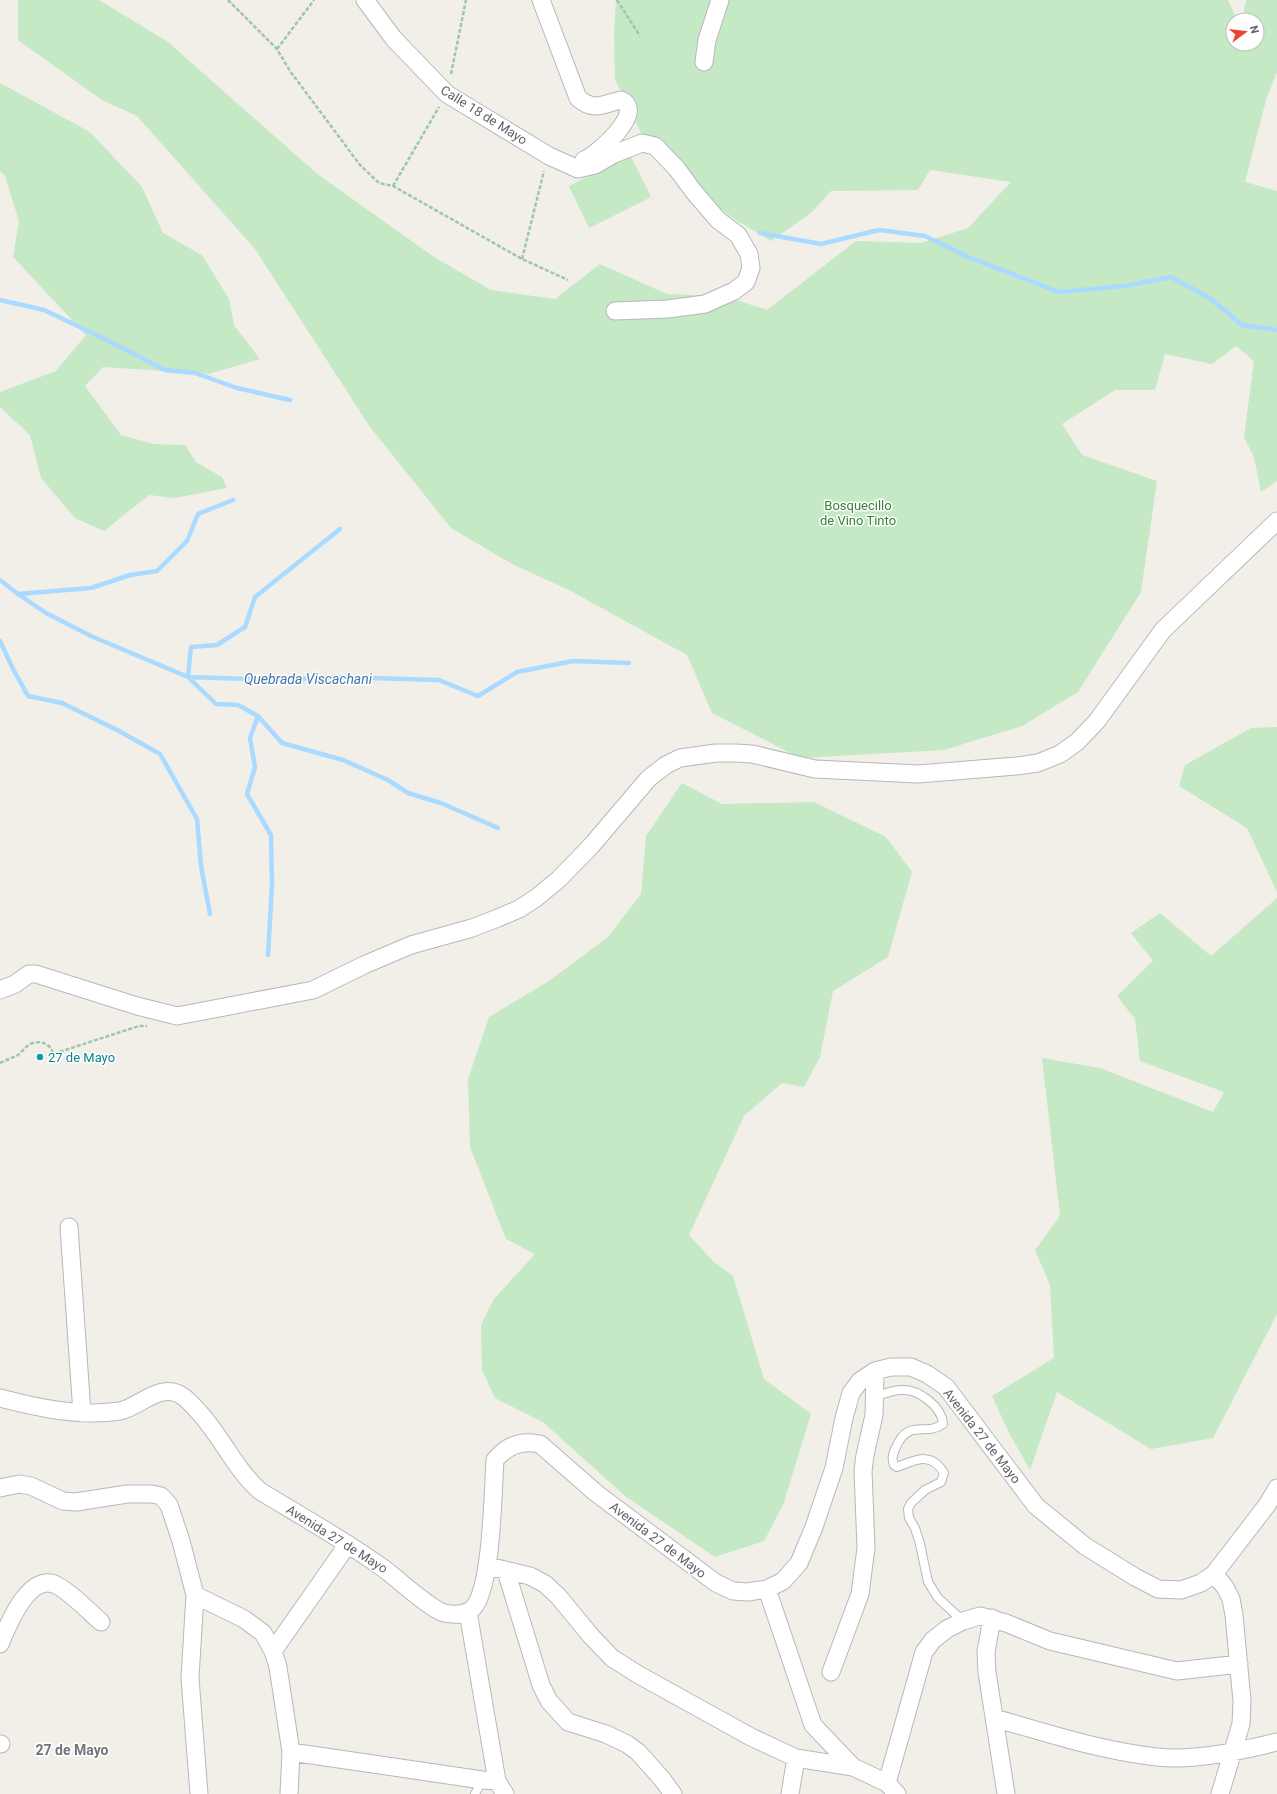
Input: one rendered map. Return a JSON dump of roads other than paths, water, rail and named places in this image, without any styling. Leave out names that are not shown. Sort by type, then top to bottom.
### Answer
[{"type":"street","name":"Calle 18 de Mayo","points":[[365,0],[394,39],[447,94],[548,156],[578,169],[595,165],[614,154],[642,143],[655,146],[677,169],[718,220],[738,235],[749,254],[751,268],[746,282],[734,292],[705,304],[668,309],[615,311]]},
{"type":"street","points":[[541,0],[578,98],[585,104],[591,106],[621,100],[626,103],[628,109],[626,121],[600,150],[587,159],[567,164]]},
{"type":"street","points":[[704,62],[707,40],[720,0]]},
{"type":"street","points":[[0,990],[15,984],[29,974],[36,974],[137,1006],[177,1016],[313,990],[364,965],[411,945],[472,928],[519,909],[536,898],[559,879],[591,846],[649,778],[666,765],[680,758],[716,753],[752,754],[815,769],[918,774],[1038,763],[1060,754],[1077,742],[1097,721],[1163,630],[1277,521]]},
{"type":"street","points":[[69,1227],[82,1413]]},
{"type":"street","name":"Avenida 27 de Mayo","points":[[0,1398],[53,1410],[82,1413],[121,1411],[157,1394],[169,1391],[180,1394],[209,1423],[247,1480],[260,1491],[383,1567],[431,1606],[444,1613],[456,1614],[468,1612],[474,1607],[478,1600],[488,1566],[495,1460],[502,1451],[510,1446],[531,1442],[540,1444],[596,1493],[716,1583],[733,1591],[748,1592],[767,1589],[782,1581],[799,1562],[814,1527],[834,1468],[844,1418],[851,1393],[860,1381],[875,1371],[891,1367],[911,1367],[927,1374],[946,1387],[1036,1506],[1085,1546],[1135,1577],[1158,1589],[1181,1590],[1201,1583],[1214,1574],[1272,1510],[1277,1488]]},
{"type":"street","points":[[831,1672],[860,1594],[866,1548],[863,1471],[874,1415],[875,1371]]},
{"type":"street","points":[[0,1488],[19,1484],[31,1486],[63,1501],[76,1502],[127,1494],[152,1494],[161,1496],[169,1505],[181,1541],[194,1594],[190,1678],[199,1794]]},
{"type":"street","points":[[273,1651],[348,1544]]},
{"type":"street","points":[[488,1566],[530,1576],[545,1584],[558,1596],[612,1658],[639,1675],[751,1737],[796,1758],[853,1767]]},
{"type":"street","points":[[506,1571],[541,1685],[549,1701],[568,1722],[606,1734],[633,1748],[662,1779],[673,1794]]},
{"type":"street","points":[[1214,1574],[1225,1587],[1231,1599],[1242,1694],[1241,1724],[1220,1794]]},
{"type":"street","points":[[0,1644],[22,1600],[34,1587],[42,1584],[57,1585],[70,1594],[100,1622]]},
{"type":"street","points":[[767,1589],[814,1725],[853,1767],[892,1788],[924,1652],[933,1640],[947,1629],[964,1621],[980,1616],[992,1618],[1050,1641],[1177,1671],[1239,1664]]},
{"type":"street","points":[[194,1594],[244,1619],[263,1633],[273,1651],[278,1667],[291,1752],[289,1794]]},
{"type":"street","points":[[291,1752],[490,1787],[468,1612]]},
{"type":"street","points":[[992,1618],[986,1652],[994,1718],[1006,1794]]},
{"type":"street","points":[[994,1718],[1072,1740],[1158,1757],[1194,1757],[1234,1751],[1277,1742]]},
{"type":"street","points":[[790,1794],[796,1758]]},
{"type":"lane","points":[[874,1397],[903,1389],[913,1392],[927,1399],[938,1408],[943,1418],[943,1424],[937,1428],[917,1429],[901,1436],[892,1460],[894,1465],[897,1467],[919,1458],[930,1460],[938,1464],[944,1473],[941,1482],[924,1490],[911,1502],[908,1509],[909,1518],[915,1528],[928,1582],[938,1598],[964,1621]]},
{"type":"waterway","points":[[760,233],[821,244],[879,230],[925,236],[968,257],[1059,292],[1125,286],[1171,277],[1211,299],[1242,325],[1277,330]]},
{"type":"waterway","points":[[0,300],[44,310],[165,370],[195,373],[237,388],[290,400]]},
{"type":"waterway","points":[[18,594],[91,588],[130,575],[157,571],[187,541],[198,514],[233,500]]},
{"type":"waterway","points":[[340,529],[255,597],[245,627],[217,645],[191,647],[188,677],[216,704],[238,705],[258,716],[282,743],[343,760],[388,780],[408,793],[441,803],[498,828]]},
{"type":"waterway","name":"Quebrada Viscachani","points":[[0,580],[46,613],[91,636],[188,677],[278,680],[336,677],[439,680],[478,696],[517,672],[573,661],[629,663]]},
{"type":"waterway","points":[[0,641],[28,696],[62,703],[119,731],[160,754],[197,819],[201,866],[210,914]]},
{"type":"waterway","points":[[258,716],[250,738],[255,767],[247,794],[271,835],[272,885],[268,955]]},
{"type":"place","name":"27 de Mayo","points":[[40,1057]]},
{"type":"district","name":"27 de Mayo","points":[[72,1750]]},
{"type":"park label","name":"Bosquecillo de Vino Tinto","points":[[858,512]]}]
